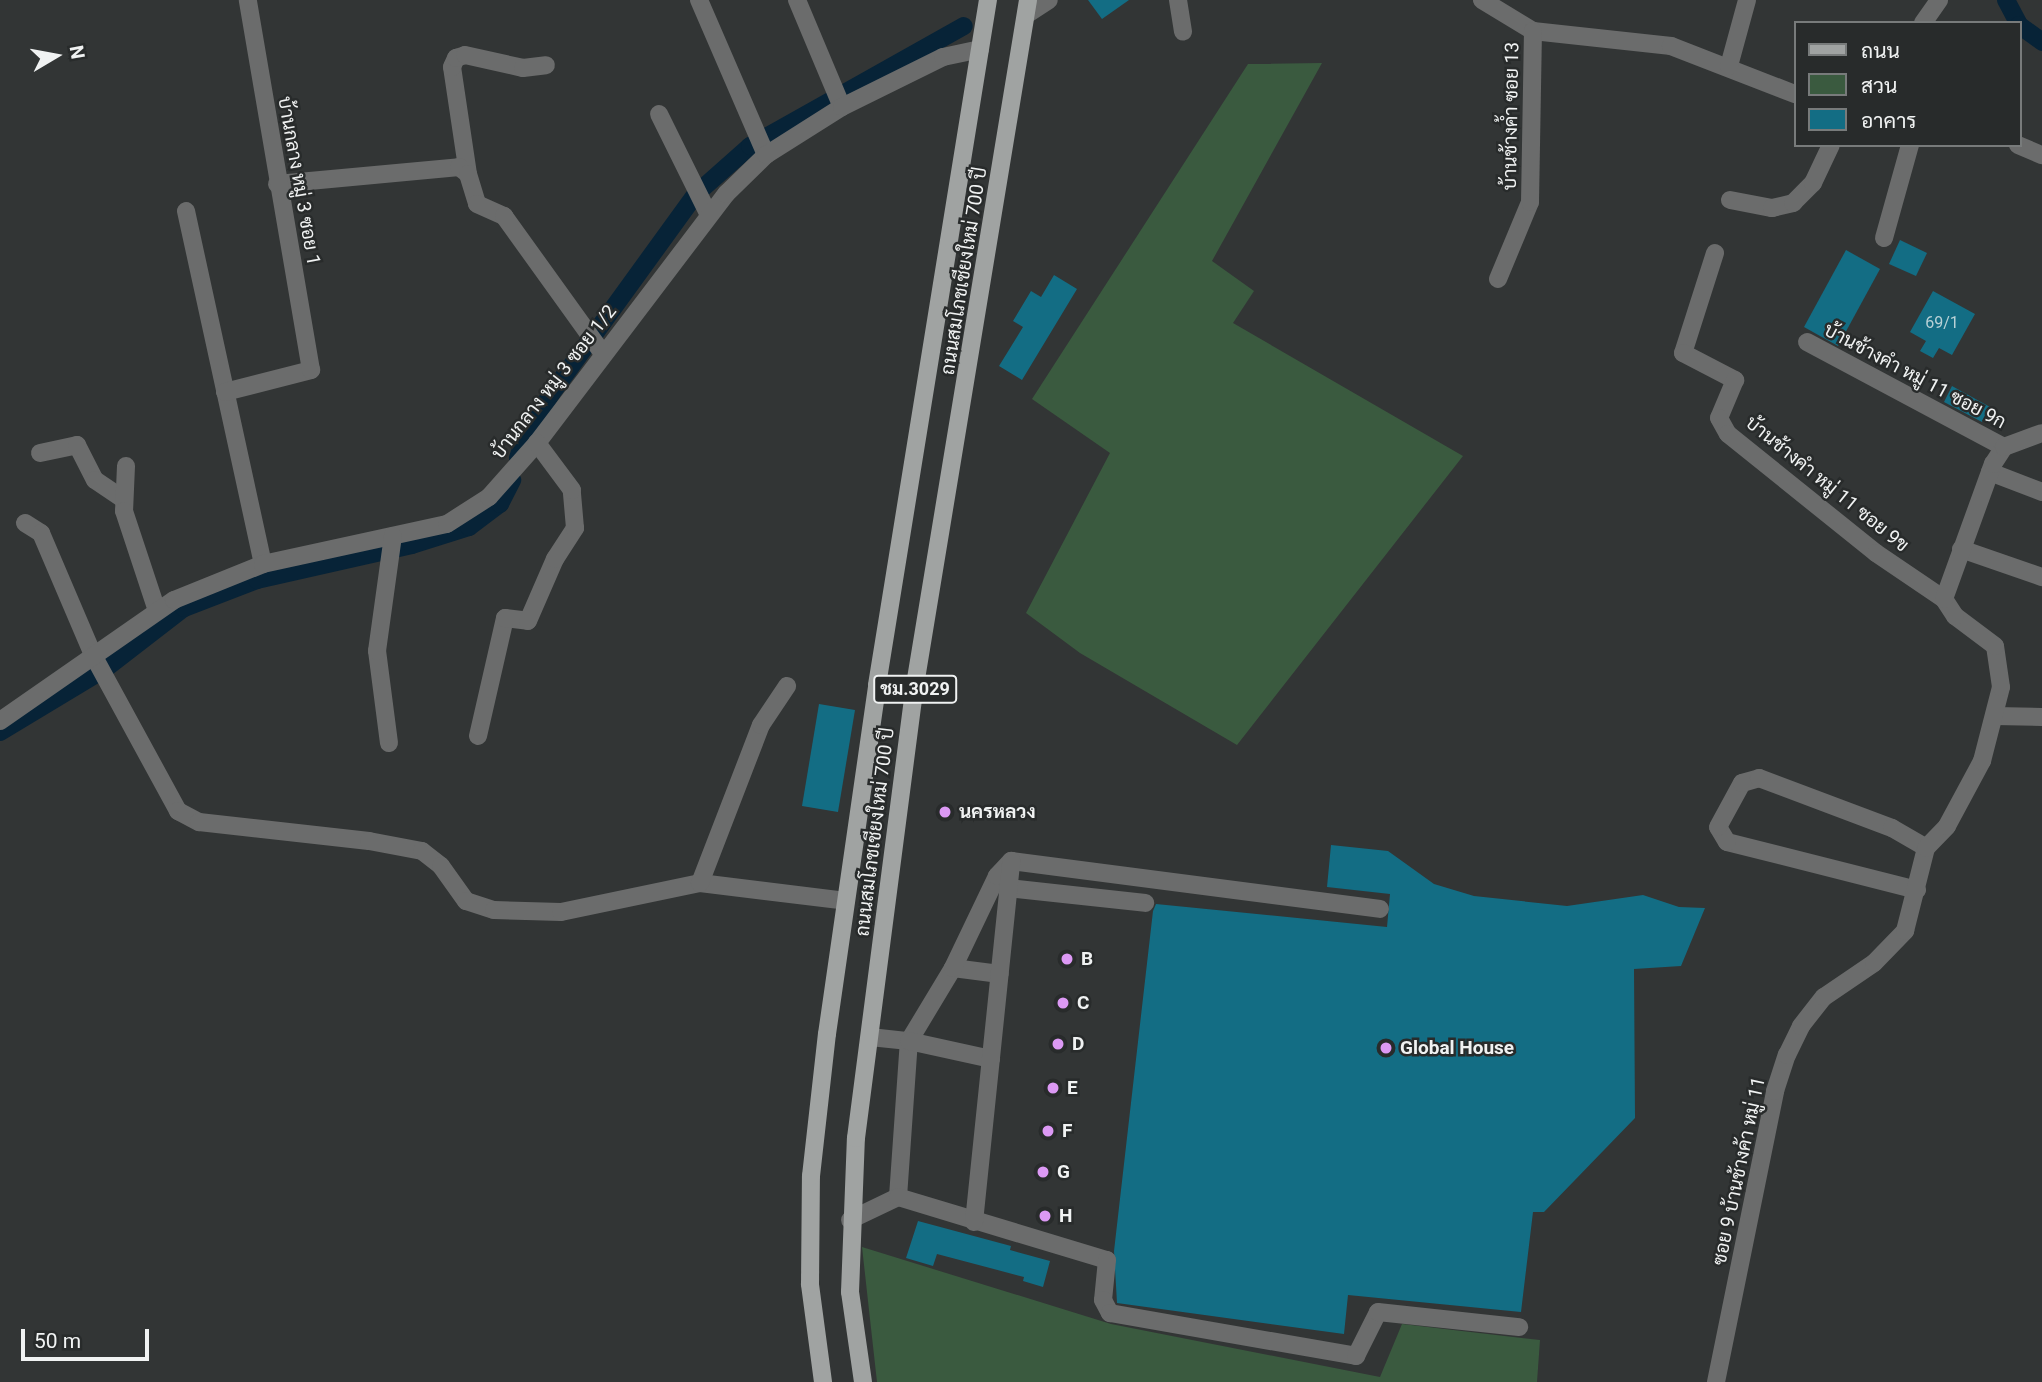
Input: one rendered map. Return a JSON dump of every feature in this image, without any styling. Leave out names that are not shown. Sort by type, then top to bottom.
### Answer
[{"type":"main road","name":"ถนนสมโภชเชียงใหม่ 700 ปี","points":[[822,1382],[810,1284],[811,1176],[877,685],[988,0]]},
{"type":"main road","name":"ถนนสมโภชเชียงใหม่ 700 ปี","points":[[863,1382],[850,1292],[849,1220],[870,1037],[915,691],[1027,7]]},
{"type":"street","name":"บ้านกลาง หมู่ 3 ซอย 1","points":[[225,393],[311,370],[277,184],[248,0]]},
{"type":"street","points":[[699,0],[766,155]]},
{"type":"street","points":[[797,0],[842,107]]},
{"type":"street","points":[[1027,7],[1049,0]]},
{"type":"street","points":[[1178,0],[1183,32]]},
{"type":"street","points":[[1482,0],[1533,31],[1671,46],[1729,66],[1794,94]]},
{"type":"street","points":[[1729,66],[1747,0]]},
{"type":"street","points":[[1924,21],[1939,0]]},
{"type":"street","name":"บ้านช้างค้ำ ซอย 13","points":[[1499,279],[1530,202],[1533,31]]},
{"type":"street","name":"บ้านกลาง หมู่ 3 ซอย 1/2","points":[[0,720],[174,600],[263,564],[392,541],[446,524],[478,504],[537,443],[709,215],[766,155],[842,107],[943,57],[980,49]]},
{"type":"street","points":[[546,65],[523,68],[465,55],[456,58],[452,67],[468,174],[477,204],[504,216],[603,354]]},
{"type":"street","points":[[659,114],[709,215]]},
{"type":"street","points":[[2021,146],[2042,155]]},
{"type":"street","points":[[1730,200],[1772,208],[1793,203],[1813,183],[1830,147]]},
{"type":"street","points":[[1884,238],[1909,147]]},
{"type":"street","points":[[277,184],[448,166],[468,174]]},
{"type":"street","points":[[186,211],[263,564]]},
{"type":"street","name":"บ้านช้างคำ หมู่ 11 ซอย 9ข","points":[[1715,253],[1683,353],[1735,380],[1719,418],[1728,435],[1877,553],[1944,599]]},
{"type":"street","name":"บ้านช้างคำ หมู่ 11 ซอย 9ก","points":[[1807,342],[2004,447]]},
{"type":"street","points":[[1944,599],[1990,472],[2004,447],[2042,433]]},
{"type":"street","points":[[478,736],[505,618],[528,621],[555,559],[575,528],[572,490],[537,443]]},
{"type":"street","points":[[40,453],[77,445],[95,480],[123,499]]},
{"type":"street","points":[[127,466],[123,499],[127,523],[157,611]]},
{"type":"street","points":[[1990,472],[2042,492]]},
{"type":"street","points":[[25,523],[41,533],[93,655],[178,811],[200,822],[422,851],[441,866],[466,901],[494,910],[561,912],[700,883],[846,901]]},
{"type":"street","points":[[389,743],[377,652],[392,541]]},
{"type":"street","points":[[1961,549],[2042,577]]},
{"type":"street","name":"ซอย 9 บ้านช้างค้า หมู่ 11","points":[[1716,1382],[1775,1091],[1787,1055],[1801,1026],[1824,997],[1894,945],[1905,931],[1926,848],[1947,826],[1976,772],[1995,716],[2001,687],[1994,646],[1955,616],[1944,599]]},
{"type":"street","points":[[700,883],[765,717],[787,686]]},
{"type":"street","points":[[1995,716],[2042,717]]},
{"type":"street","points":[[1917,890],[1727,842],[1718,827],[1742,783],[1759,778],[1892,828],[1926,848]]},
{"type":"street","points":[[974,1222],[1011,861]]},
{"type":"street","points":[[1011,861],[1380,908]]},
{"type":"street","points":[[898,1197],[909,1041],[953,968],[997,876],[1011,861]]},
{"type":"street","points":[[1008,888],[1145,903]]},
{"type":"street","points":[[953,968],[1000,974]]},
{"type":"street","points":[[870,1037],[909,1041],[991,1059]]},
{"type":"street","points":[[849,1220],[898,1197],[1107,1260],[1103,1300],[1110,1313],[1356,1356],[1378,1312],[1519,1327]]},
{"type":"green space","points":[[1322,63],[1212,261],[1254,291],[1233,323],[1463,456],[1237,745],[1080,653],[1026,613],[1110,453],[1032,399],[1248,64]]},
{"type":"green space","points":[[862,1247],[1111,1324],[1380,1377],[1402,1324],[1540,1340],[1537,1382],[877,1382]]},
{"type":"building","points":[[1088,0],[1129,0],[1102,19]]},
{"type":"building","points":[[1900,240],[1927,253],[1916,276],[1889,264]]},
{"type":"building","points":[[1846,250],[1880,269],[1838,346],[1804,327]]},
{"type":"building","points":[[1054,275],[1077,289],[1022,380],[999,366],[1023,327],[1013,321],[1031,291],[1041,297]]},
{"type":"building","points":[[1933,291],[1975,314],[1952,355],[1939,348],[1933,358],[1920,351],[1926,341],[1910,332]]},
{"type":"building","points":[[1952,386],[1990,407],[1982,422],[1944,402]]},
{"type":"building","points":[[819,704],[855,710],[838,812],[802,806]]},
{"type":"building","name":"Global House","points":[[1331,845],[1388,851],[1434,884],[1474,896],[1567,906],[1643,895],[1679,907],[1705,908],[1681,966],[1634,969],[1635,1118],[1544,1212],[1533,1212],[1521,1312],[1348,1295],[1344,1334],[1117,1303],[1114,1251],[1153,911],[1156,904],[1387,927],[1390,894],[1327,887]]},
{"type":"building","points":[[918,1221],[1011,1246],[1010,1250],[1050,1261],[1043,1287],[1023,1281],[1024,1277],[937,1254],[933,1266],[906,1258]]},
{"type":"waterway","points":[[2006,0],[2017,21]]},
{"type":"waterway","points":[[518,458],[526,435],[551,394],[696,194],[750,146],[964,26]]},
{"type":"waterway","points":[[2021,26],[2042,42]]},
{"type":"waterway","points":[[0,732],[106,668],[184,608],[257,580],[412,545],[469,527],[500,504],[512,480]]},
{"type":"place","name":"นครหลวง","points":[[945,812]]},
{"type":"place","name":"B","points":[[1067,959]]},
{"type":"place","name":"C","points":[[1063,1003]]},
{"type":"place","name":"D","points":[[1058,1044]]},
{"type":"place","name":"Global House","points":[[1386,1048]]},
{"type":"place","name":"E","points":[[1053,1088]]},
{"type":"place","name":"F","points":[[1048,1131]]},
{"type":"place","name":"G","points":[[1043,1172]]},
{"type":"place","name":"H","points":[[1045,1216]]}]
